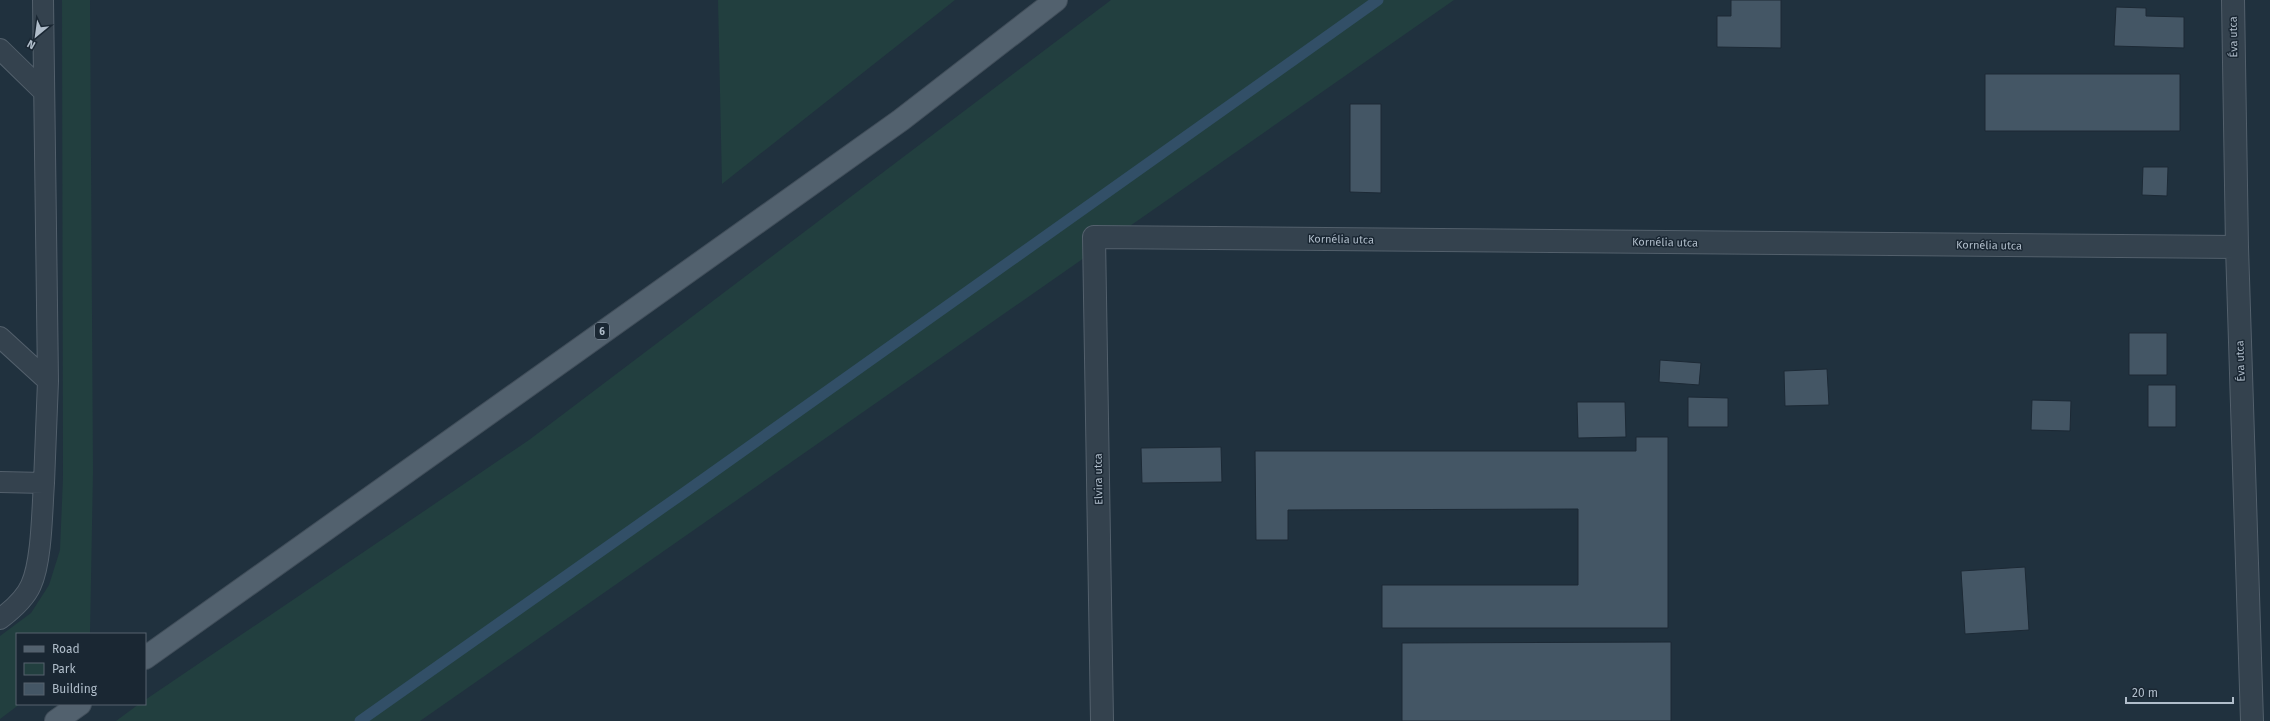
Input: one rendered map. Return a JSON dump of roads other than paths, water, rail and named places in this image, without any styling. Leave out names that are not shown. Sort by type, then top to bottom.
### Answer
[{"type":"main road","name":"6","points":[[146,657],[901,120],[1056,0]]},
{"type":"main road","points":[[56,721],[79,705]]},
{"type":"street","name":"Éva utca","points":[[2233,0],[2237,247],[2252,721]]},
{"type":"street","name":"Kornélia utca","points":[[1094,237],[2237,247]]},
{"type":"street","name":"Elvira utca","points":[[1094,237],[1102,721]]},
{"type":"lane","points":[[0,619],[14,609],[31,585],[39,551],[44,483],[48,381],[43,0]]},
{"type":"lane","points":[[0,49],[44,92]]},
{"type":"lane","points":[[0,337],[48,381]]},
{"type":"lane","points":[[0,482],[44,483]]},
{"type":"waterway","points":[[360,721],[615,542],[1378,0]]}]
